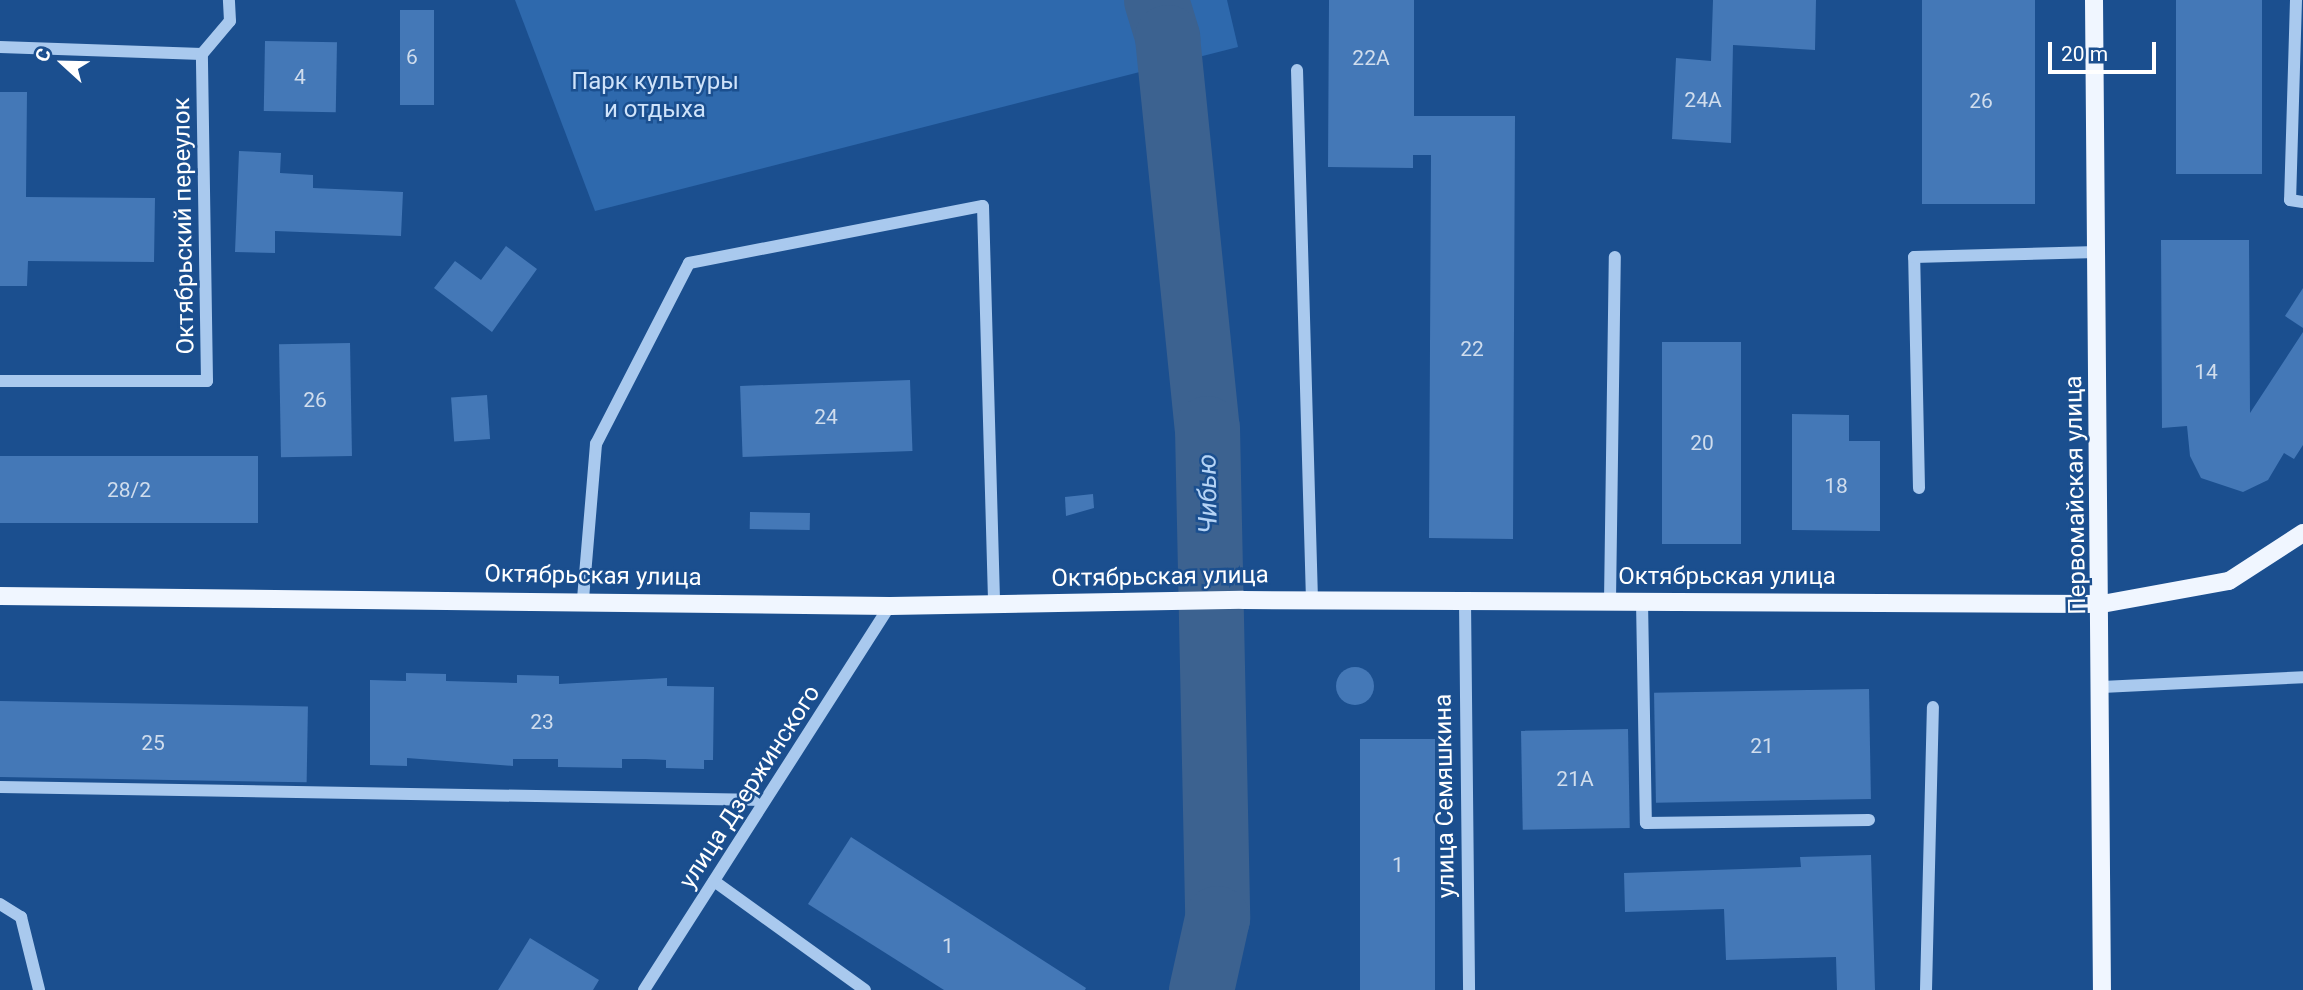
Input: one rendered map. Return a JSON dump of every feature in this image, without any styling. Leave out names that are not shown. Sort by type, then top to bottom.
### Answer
[{"type":"main road","name":"Первомайская улица","points":[[2094,0],[2102,604],[2102,990]]},
{"type":"main road","name":"Октябрьская улица","points":[[0,596],[583,599],[890,606],[1243,600],[2102,604],[2229,581],[2303,533]]},
{"type":"street","points":[[0,47],[202,54],[230,21],[229,0]]},
{"type":"street","points":[[2296,0],[2290,200],[2303,202]]},
{"type":"street","name":"Октябрьский переулок","points":[[0,381],[207,381],[202,54]]},
{"type":"street","points":[[1297,69],[1312,600]]},
{"type":"street","points":[[583,599],[596,444],[689,263],[983,206],[994,604]]},
{"type":"street","points":[[1919,488],[1914,257],[2097,251]]},
{"type":"street","points":[[1610,601],[1615,257]]},
{"type":"street","name":"улица Семяшкина","points":[[1465,601],[1469,990]]},
{"type":"street","points":[[1642,601],[1646,824],[1869,820]]},
{"type":"street","name":"улица Дзержинского","points":[[644,990],[890,606]]},
{"type":"street","points":[[2102,687],[2303,677]]},
{"type":"street","points":[[1926,990],[1933,707]]},
{"type":"street","points":[[0,787],[765,800]]},
{"type":"street","points":[[714,881],[865,990]]},
{"type":"street","points":[[0,904],[21,917],[39,990]]},
{"type":"green space","name":"Парк культуры и отдыха","points":[[515,0],[1227,0],[1238,47],[595,211]]},
{"type":"building","points":[[1329,0],[1414,0],[1414,116],[1515,116],[1513,539],[1429,538],[1431,155],[1413,155],[1413,168],[1328,167]]},
{"type":"building","points":[[1713,0],[1816,0],[1815,50],[1733,45],[1731,143],[1672,139],[1676,58],[1711,61]]},
{"type":"building","points":[[1922,0],[2035,0],[2035,204],[1922,204]]},
{"type":"building","points":[[2176,0],[2262,0],[2262,174],[2176,174]]},
{"type":"building","points":[[400,10],[434,10],[434,105],[400,105]]},
{"type":"building","points":[[265,41],[337,42],[336,112],[264,111]]},
{"type":"building","points":[[0,92],[27,92],[26,197],[155,198],[154,262],[28,261],[27,286],[0,286]]},
{"type":"building","points":[[239,151],[281,153],[280,173],[313,175],[313,188],[403,192],[401,236],[275,231],[275,253],[235,252]]},
{"type":"building","points":[[2161,240],[2249,240],[2250,413],[2303,332],[2303,445],[2294,459],[2284,453],[2268,480],[2243,492],[2201,478],[2190,456],[2187,426],[2162,428]]},
{"type":"building","points":[[506,246],[537,269],[492,332],[434,288],[455,261],[481,280]]},
{"type":"building","points":[[2303,288],[2303,328],[2285,316]]},
{"type":"building","points":[[1662,342],[1741,342],[1741,544],[1662,544]]},
{"type":"building","points":[[350,343],[352,456],[281,457],[279,344]]},
{"type":"building","points":[[910,380],[912,451],[743,457],[740,386]]},
{"type":"building","points":[[487,395],[490,439],[454,441],[451,398]]},
{"type":"building","points":[[1792,414],[1849,415],[1849,441],[1880,441],[1880,531],[1792,530]]},
{"type":"building","points":[[0,456],[258,456],[258,523],[0,523]]},
{"type":"building","points":[[1093,494],[1094,508],[1066,516],[1065,497]]},
{"type":"building","points":[[750,512],[810,513],[810,530],[750,529]]},
{"type":"building","points":[[1355,667],[1368,673],[1374,686],[1368,699],[1355,705],[1342,699],[1336,686],[1342,673]]},
{"type":"building","points":[[406,673],[446,674],[446,681],[517,683],[517,675],[559,676],[559,684],[667,678],[667,686],[714,687],[713,760],[704,760],[704,769],[666,768],[666,760],[645,759],[622,759],[622,768],[558,767],[558,759],[513,759],[513,766],[407,758],[407,766],[370,765],[370,680],[406,681]]},
{"type":"building","points":[[1869,689],[1871,799],[1656,803],[1654,693]]},
{"type":"building","points":[[0,701],[308,706],[307,782],[0,777]]},
{"type":"building","points":[[1628,729],[1630,828],[1523,830],[1521,731]]},
{"type":"building","points":[[1360,739],[1435,739],[1435,990],[1360,990]]},
{"type":"building","points":[[851,837],[1086,988],[1085,990],[944,990],[808,904]]},
{"type":"building","points":[[1871,855],[1875,990],[1837,990],[1836,957],[1726,960],[1724,909],[1625,912],[1624,873],[1801,867],[1800,857]]},
{"type":"building","points":[[530,938],[599,980],[593,990],[498,990]]},
{"type":"waterway","name":"Чибью","points":[[1156,0],[1167,37],[1207,428],[1217,918],[1201,990]]}]
